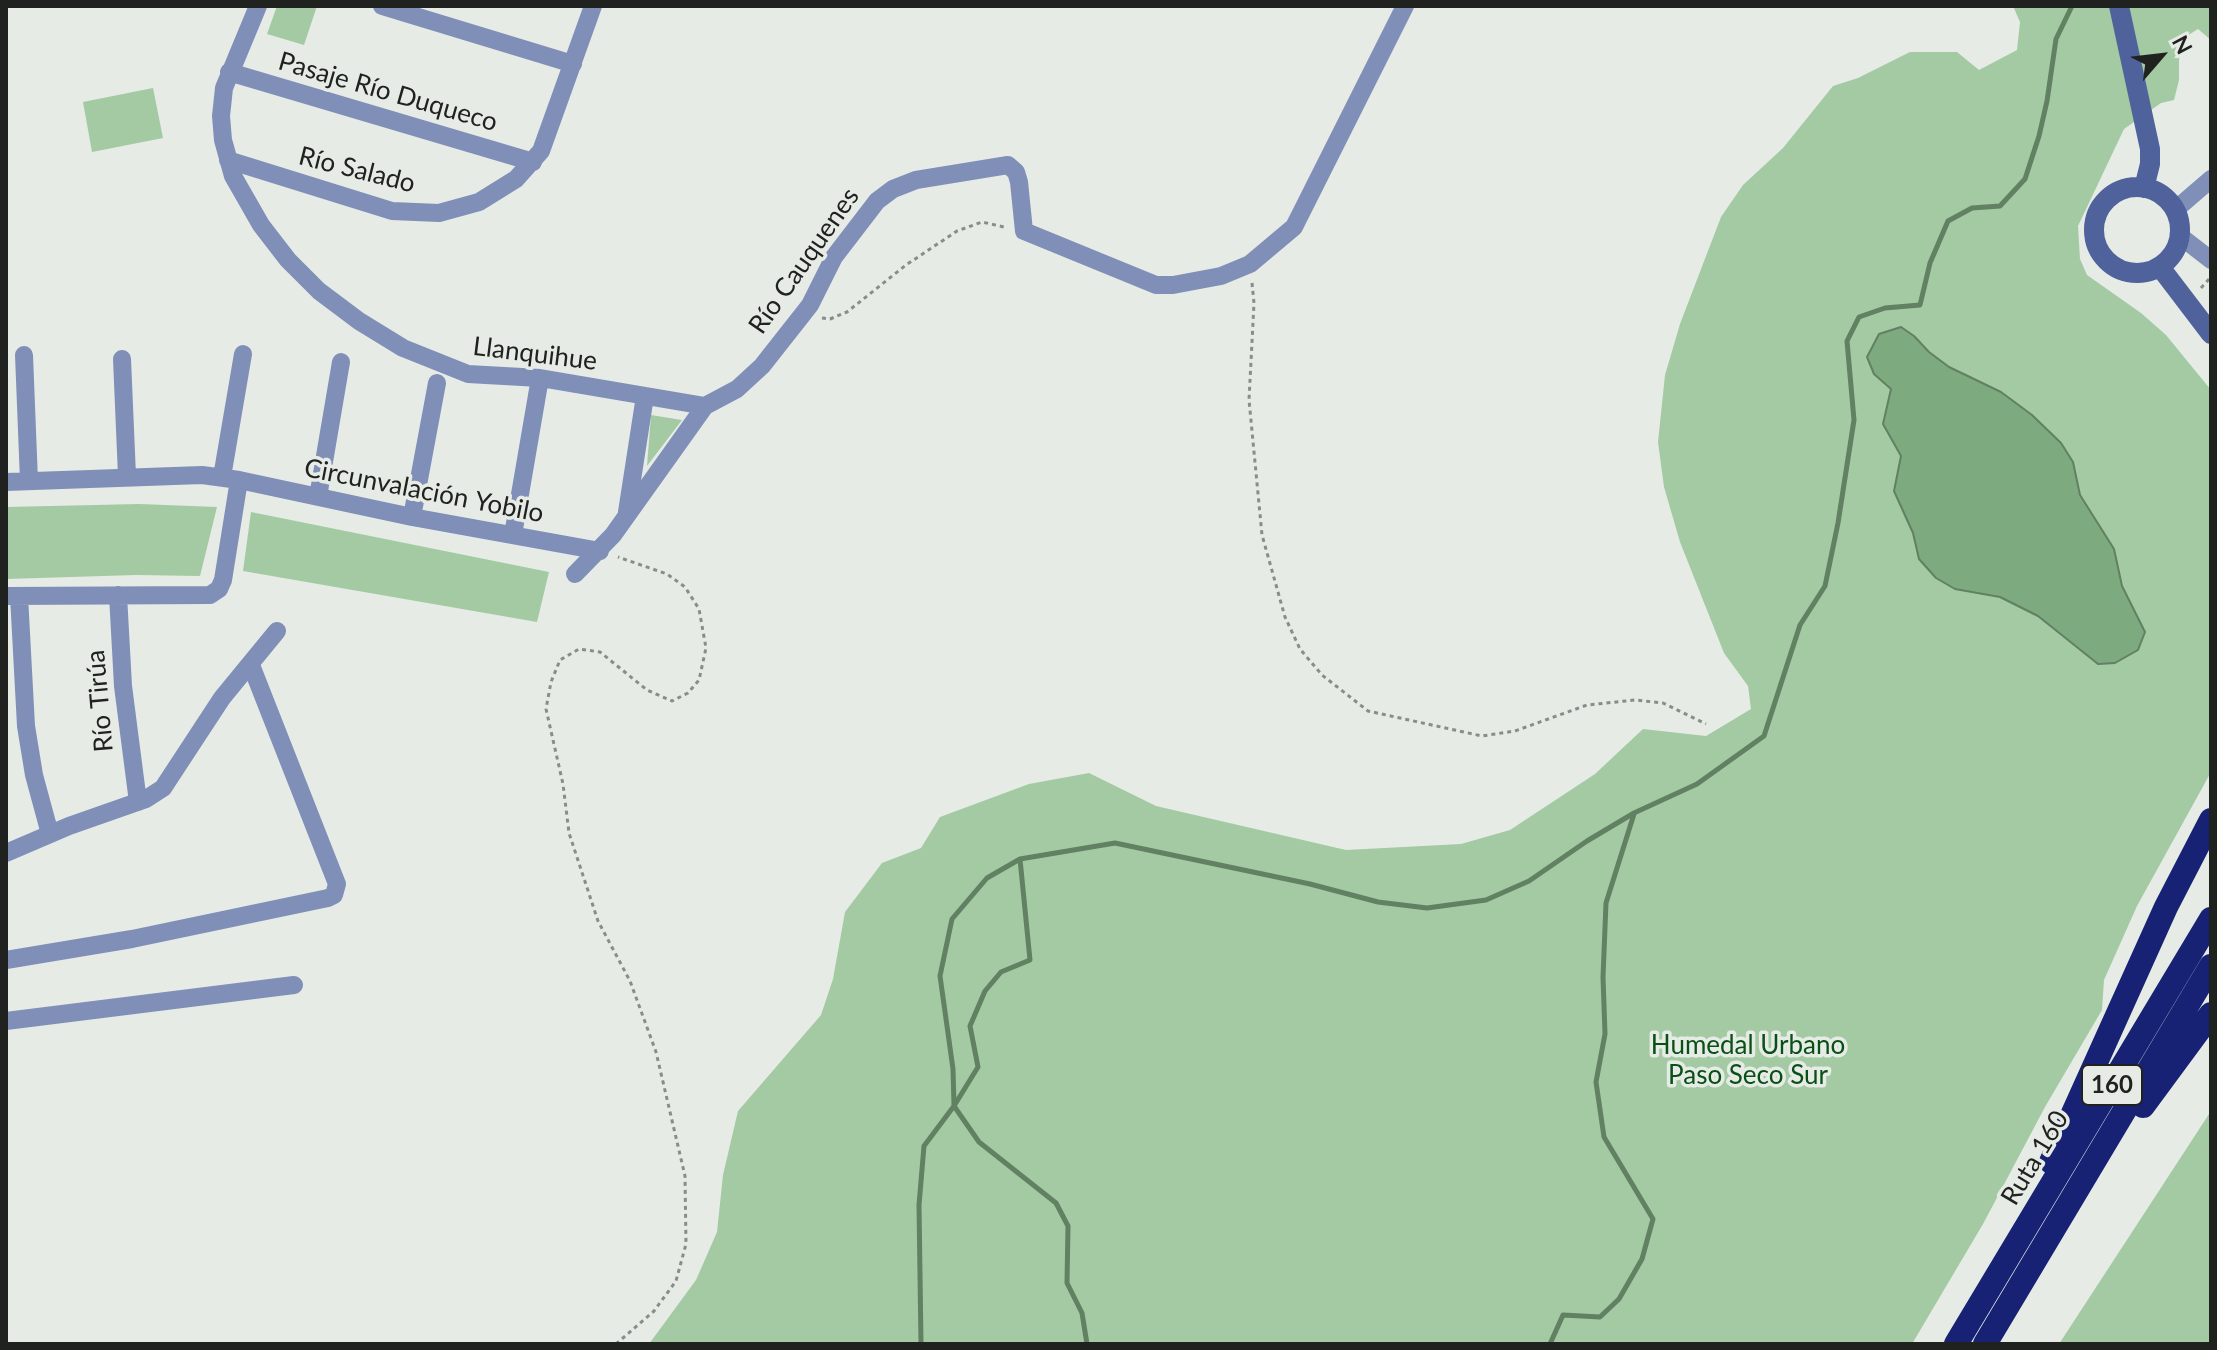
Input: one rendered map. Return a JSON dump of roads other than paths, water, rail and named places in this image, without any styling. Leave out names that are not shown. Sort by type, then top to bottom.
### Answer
[{"type":"highway","points":[[2012,1251],[2166,907],[2211,820]]},
{"type":"highway","name":"Ruta 160","points":[[1956,1344],[2211,919]]},
{"type":"highway","name":"Ruta 160","points":[[1985,1344],[2211,966]]},
{"type":"highway","points":[[2083,1179],[2211,1014]]},
{"type":"main road","points":[[2119,6],[2150,149],[2144,188]]},
{"type":"main road","points":[[2144,188],[2166,197],[2175,210],[2180,236],[2173,254],[2160,267],[2132,273],[2114,266],[2101,252],[2095,234],[2097,215],[2108,199],[2124,189],[2144,188]]},
{"type":"main road","points":[[2160,267],[2211,334]]},
{"type":"street","name":"Llanquihue","points":[[258,6],[224,88],[221,116],[228,160],[250,207],[274,243],[319,291],[359,321],[423,358],[468,374],[540,378],[705,406]]},
{"type":"street","points":[[382,6],[573,64]]},
{"type":"street","name":"Río Salado","points":[[228,160],[375,207],[425,214],[453,211],[491,197],[533,162],[547,138],[593,6]]},
{"type":"street","name":"Río Cauquenes","points":[[705,406],[722,399],[750,378],[810,305],[834,257],[877,201],[884,194],[916,180],[1008,165],[1016,172],[1019,182],[1024,231],[1156,285],[1221,276],[1250,264],[1294,227],[1405,6]]},
{"type":"street","name":"Pasaje Río Duqueco","points":[[229,72],[533,162]]},
{"type":"street","points":[[2175,210],[2211,179]]},
{"type":"street","points":[[2180,236],[2211,260]]},
{"type":"street","points":[[50,834],[34,775],[26,726],[12,596],[205,596],[219,589],[223,580],[243,354]]},
{"type":"street","points":[[24,355],[29,481]]},
{"type":"street","points":[[122,359],[127,476]]},
{"type":"street","points":[[318,497],[341,362]]},
{"type":"street","points":[[513,535],[540,378]]},
{"type":"street","points":[[412,517],[437,383]]},
{"type":"street","points":[[626,519],[645,396]]},
{"type":"street","points":[[575,574],[600,551],[626,519],[705,406]]},
{"type":"street","name":"Circunvalación Yobilo","points":[[6,482],[181,474],[230,478],[412,517],[600,551]]},
{"type":"street","name":"Río Tirúa","points":[[118,595],[123,686],[138,802]]},
{"type":"street","points":[[6,853],[153,795],[171,778],[213,711],[277,631]]},
{"type":"street","points":[[6,960],[132,939],[334,895],[337,884],[251,665]]},
{"type":"street","points":[[6,1021],[294,985]]},
{"type":"waterway","points":[[1087,1344],[1082,1313],[1067,1283],[1068,1226],[1056,1203],[979,1142],[954,1106],[953,1069],[940,976],[952,919],[987,878],[1020,859],[1115,843],[1310,884],[1378,902],[1427,908],[1486,900],[1529,881],[1634,813],[1697,784],[1764,736],[1800,625],[1825,586],[1854,420],[1847,341],[1859,317],[1885,308],[1920,305],[1930,263],[1948,221],[1972,208],[2000,206],[2025,179],[2047,101],[2056,39],[2072,6]]},
{"type":"waterway","points":[[1550,1344],[1563,1315],[1600,1317],[1619,1299],[1642,1259],[1653,1219],[1604,1137],[1596,1082],[1605,1034],[1603,977],[1606,903],[1634,814]]},
{"type":"waterway","points":[[921,1344],[919,1205],[924,1146],[978,1067],[970,1026],[985,991],[1001,972],[1030,960],[1020,859]]},
{"type":"park label","name":"Humedal Urbano Paso Seco Sur","points":[[1748,1061]]}]
